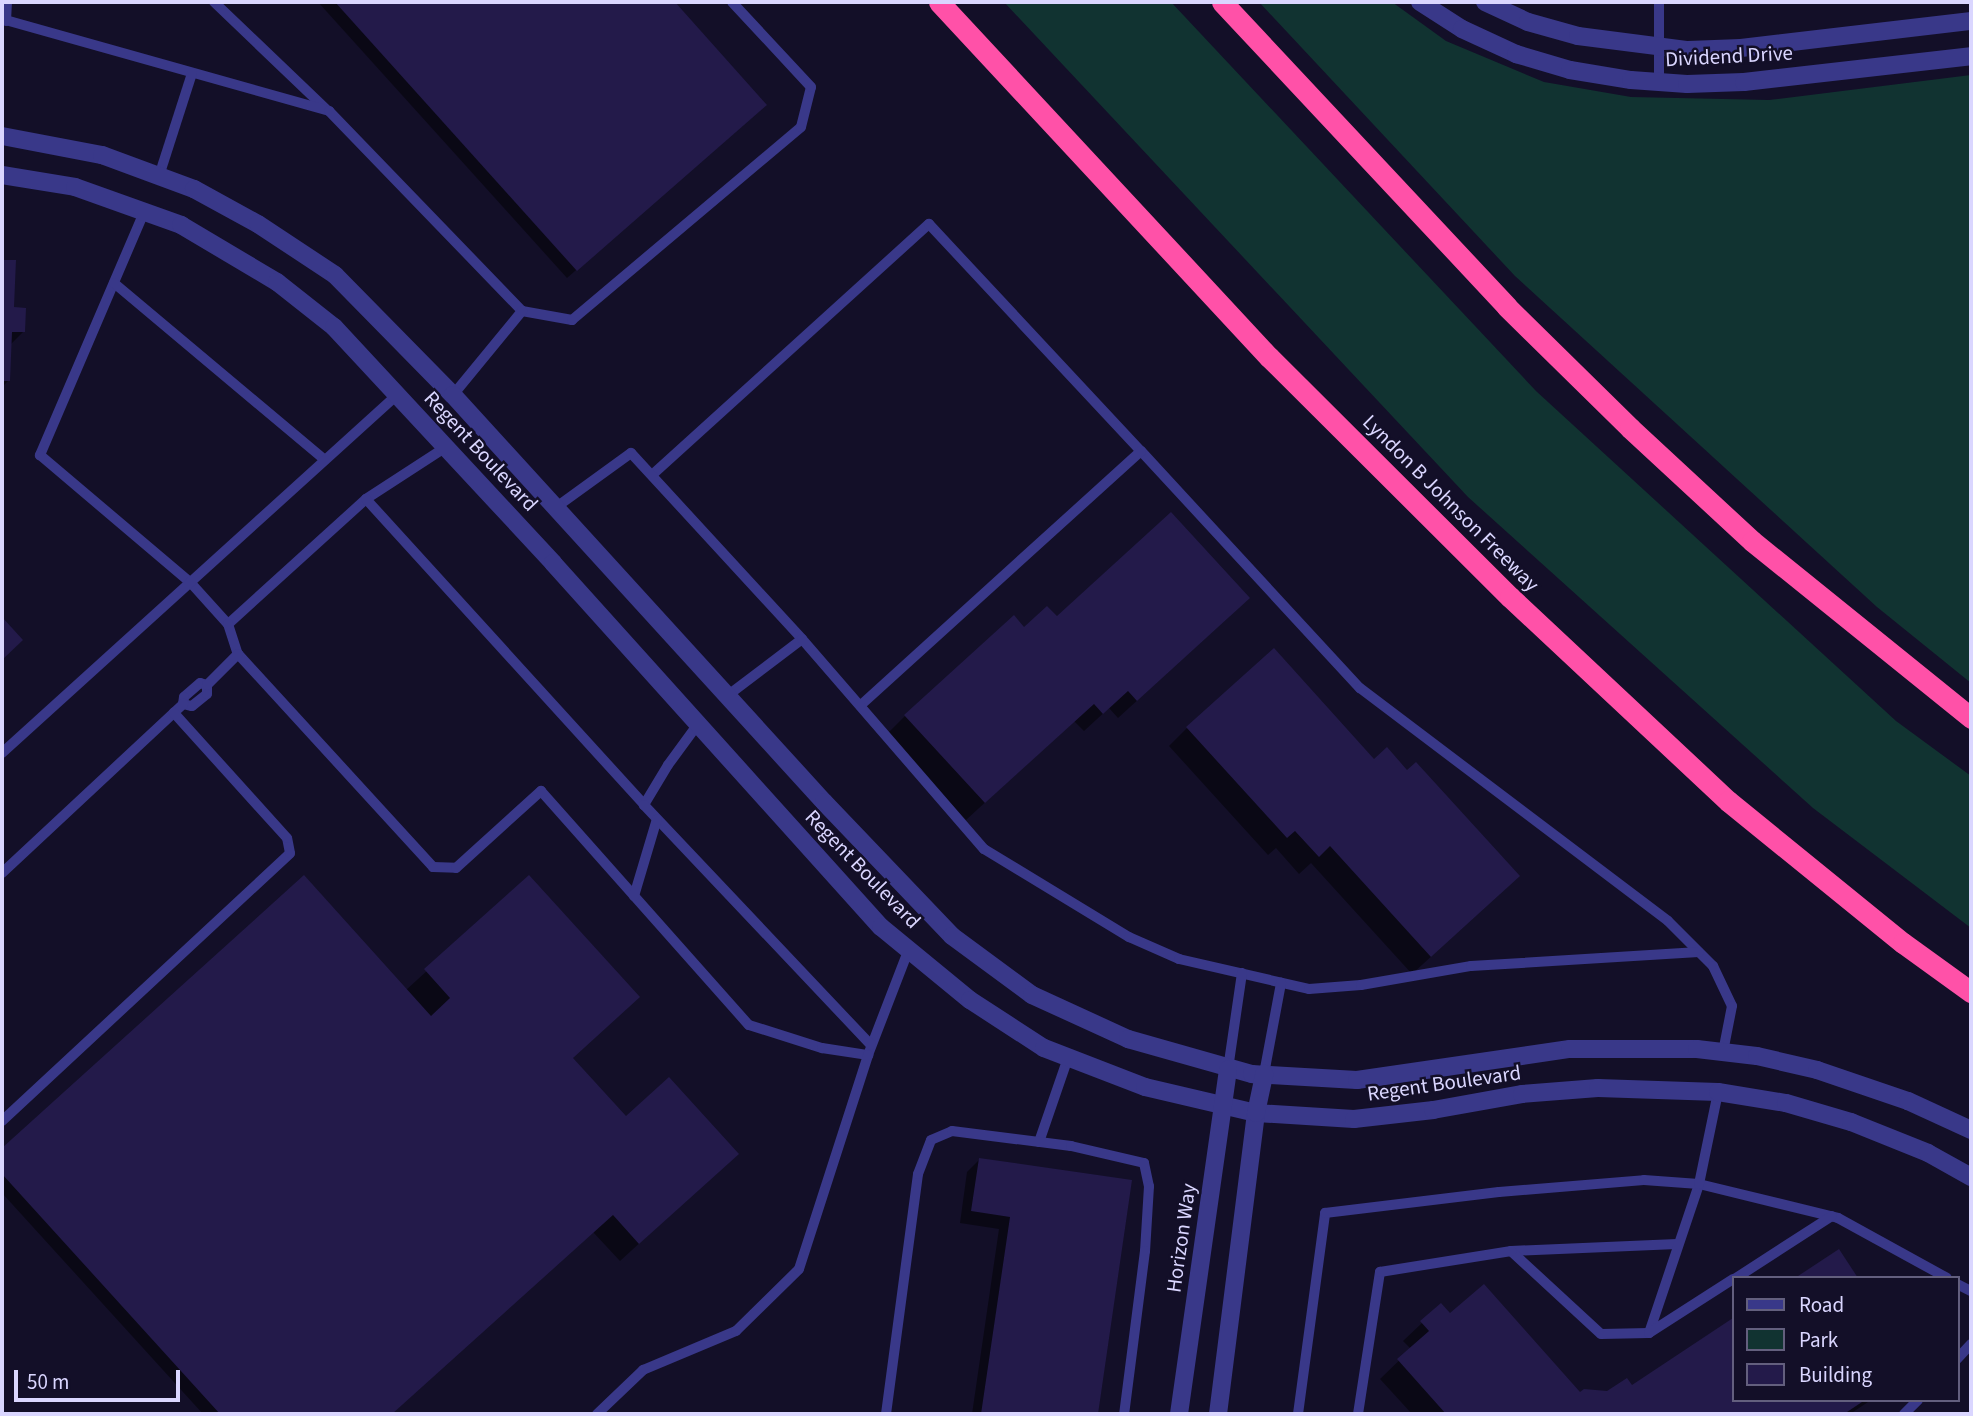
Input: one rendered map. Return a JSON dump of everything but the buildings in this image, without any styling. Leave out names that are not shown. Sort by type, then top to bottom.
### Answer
[{"type":"highway","name":"Lyndon B Johnson Freeway","points":[[939,2],[1269,357],[1510,597],[1728,801],[1903,943],[1971,992]]},
{"type":"highway","points":[[1222,2],[1471,269],[1630,428],[1752,541],[1971,718]]},
{"type":"street","name":"Dividend Drive","points":[[1420,2],[1462,29],[1516,54],[1570,70],[1659,82],[1744,82],[1971,56]]},
{"type":"street","name":"Dividend Drive","points":[[1485,2],[1528,22],[1578,36],[1661,48],[1741,48],[1971,21]]},
{"type":"street","name":"Regent Boulevard","points":[[2,136],[102,155],[159,176],[214,199],[335,275],[453,395],[727,696],[952,936],[1032,995],[1128,1040],[1228,1069],[1357,1080],[1570,1049],[1655,1047],[1723,1052],[1817,1070],[1908,1101],[1971,1130]]},
{"type":"street","name":"Regent Boulevard","points":[[2,175],[75,187],[181,225],[277,282],[334,327],[861,906],[970,1000],[1044,1048],[1145,1087],[1256,1113],[1354,1119],[1433,1110],[1522,1094],[1598,1088],[1718,1092],[1786,1103],[1851,1122],[1928,1153],[1971,1177]]},
{"type":"street","name":"Horizon Way","points":[[1180,1414],[1228,1069]]},
{"type":"street","points":[[1218,1414],[1256,1113],[1264,1074]]},
{"type":"lane","points":[[7,2],[4,20],[329,111]]},
{"type":"lane","points":[[214,2],[329,111],[522,311],[572,320],[801,127],[811,87],[732,2]]},
{"type":"lane","points":[[1659,82],[1660,2]]},
{"type":"lane","points":[[159,176],[192,73]]},
{"type":"lane","points":[[145,210],[40,455],[190,582],[228,624],[238,654],[433,867],[456,868],[541,791],[749,1025],[822,1048],[869,1050]]},
{"type":"lane","points":[[652,475],[929,225],[1360,688],[1657,912],[1699,951],[1713,966],[1732,1006],[1723,1052]]},
{"type":"lane","points":[[114,283],[325,460]]},
{"type":"lane","points":[[453,395],[522,311]]},
{"type":"lane","points":[[2,753],[397,395]]},
{"type":"lane","points":[[228,624],[366,499],[446,447]]},
{"type":"lane","points":[[860,706],[1141,451]]},
{"type":"lane","points":[[555,508],[631,453],[802,639],[984,849],[1129,937],[1179,959],[1308,989],[1361,985],[1471,966],[1699,951]]},
{"type":"lane","points":[[366,499],[869,1050]]},
{"type":"lane","points":[[727,696],[802,639]]},
{"type":"lane","points":[[2,873],[183,705],[184,697],[200,683],[207,685],[238,654]]},
{"type":"lane","points":[[2,1121],[290,853],[286,838],[174,713]]},
{"type":"lane","points":[[644,805],[668,765],[698,724]]},
{"type":"lane","points":[[634,896],[657,819]]},
{"type":"lane","points":[[597,1414],[643,1370],[736,1331],[799,1269],[869,1050],[909,949]]},
{"type":"lane","points":[[1228,1069],[1242,973]]},
{"type":"lane","points":[[1264,1074],[1281,983]]},
{"type":"lane","points":[[1039,1142],[1068,1058]]},
{"type":"lane","points":[[1649,1333],[1699,1184],[1718,1092]]},
{"type":"lane","points":[[886,1414],[918,1174],[931,1140],[952,1131],[1039,1142],[1144,1163],[1149,1186],[1145,1251],[1124,1414]]},
{"type":"lane","points":[[1298,1414],[1325,1213],[1499,1192],[1644,1180],[1699,1184],[1832,1216],[1943,1276]]},
{"type":"lane","points":[[1740,1276],[1832,1216]]},
{"type":"lane","points":[[1361,1412],[1380,1272],[1511,1251],[1677,1244]]},
{"type":"lane","points":[[1511,1251],[1601,1334],[1649,1333],[1731,1282]]},
{"type":"lane","points":[[1959,1357],[1971,1344]]},
{"type":"green space","points":[[1004,2],[1171,2],[1536,391],[1896,721],[1971,776],[1971,928],[1813,808],[1468,497]]},
{"type":"green space","points":[[1259,2],[1392,2],[1446,41],[1544,82],[1631,97],[1769,100],[1971,75],[1971,683],[1877,607],[1515,276]]}]
